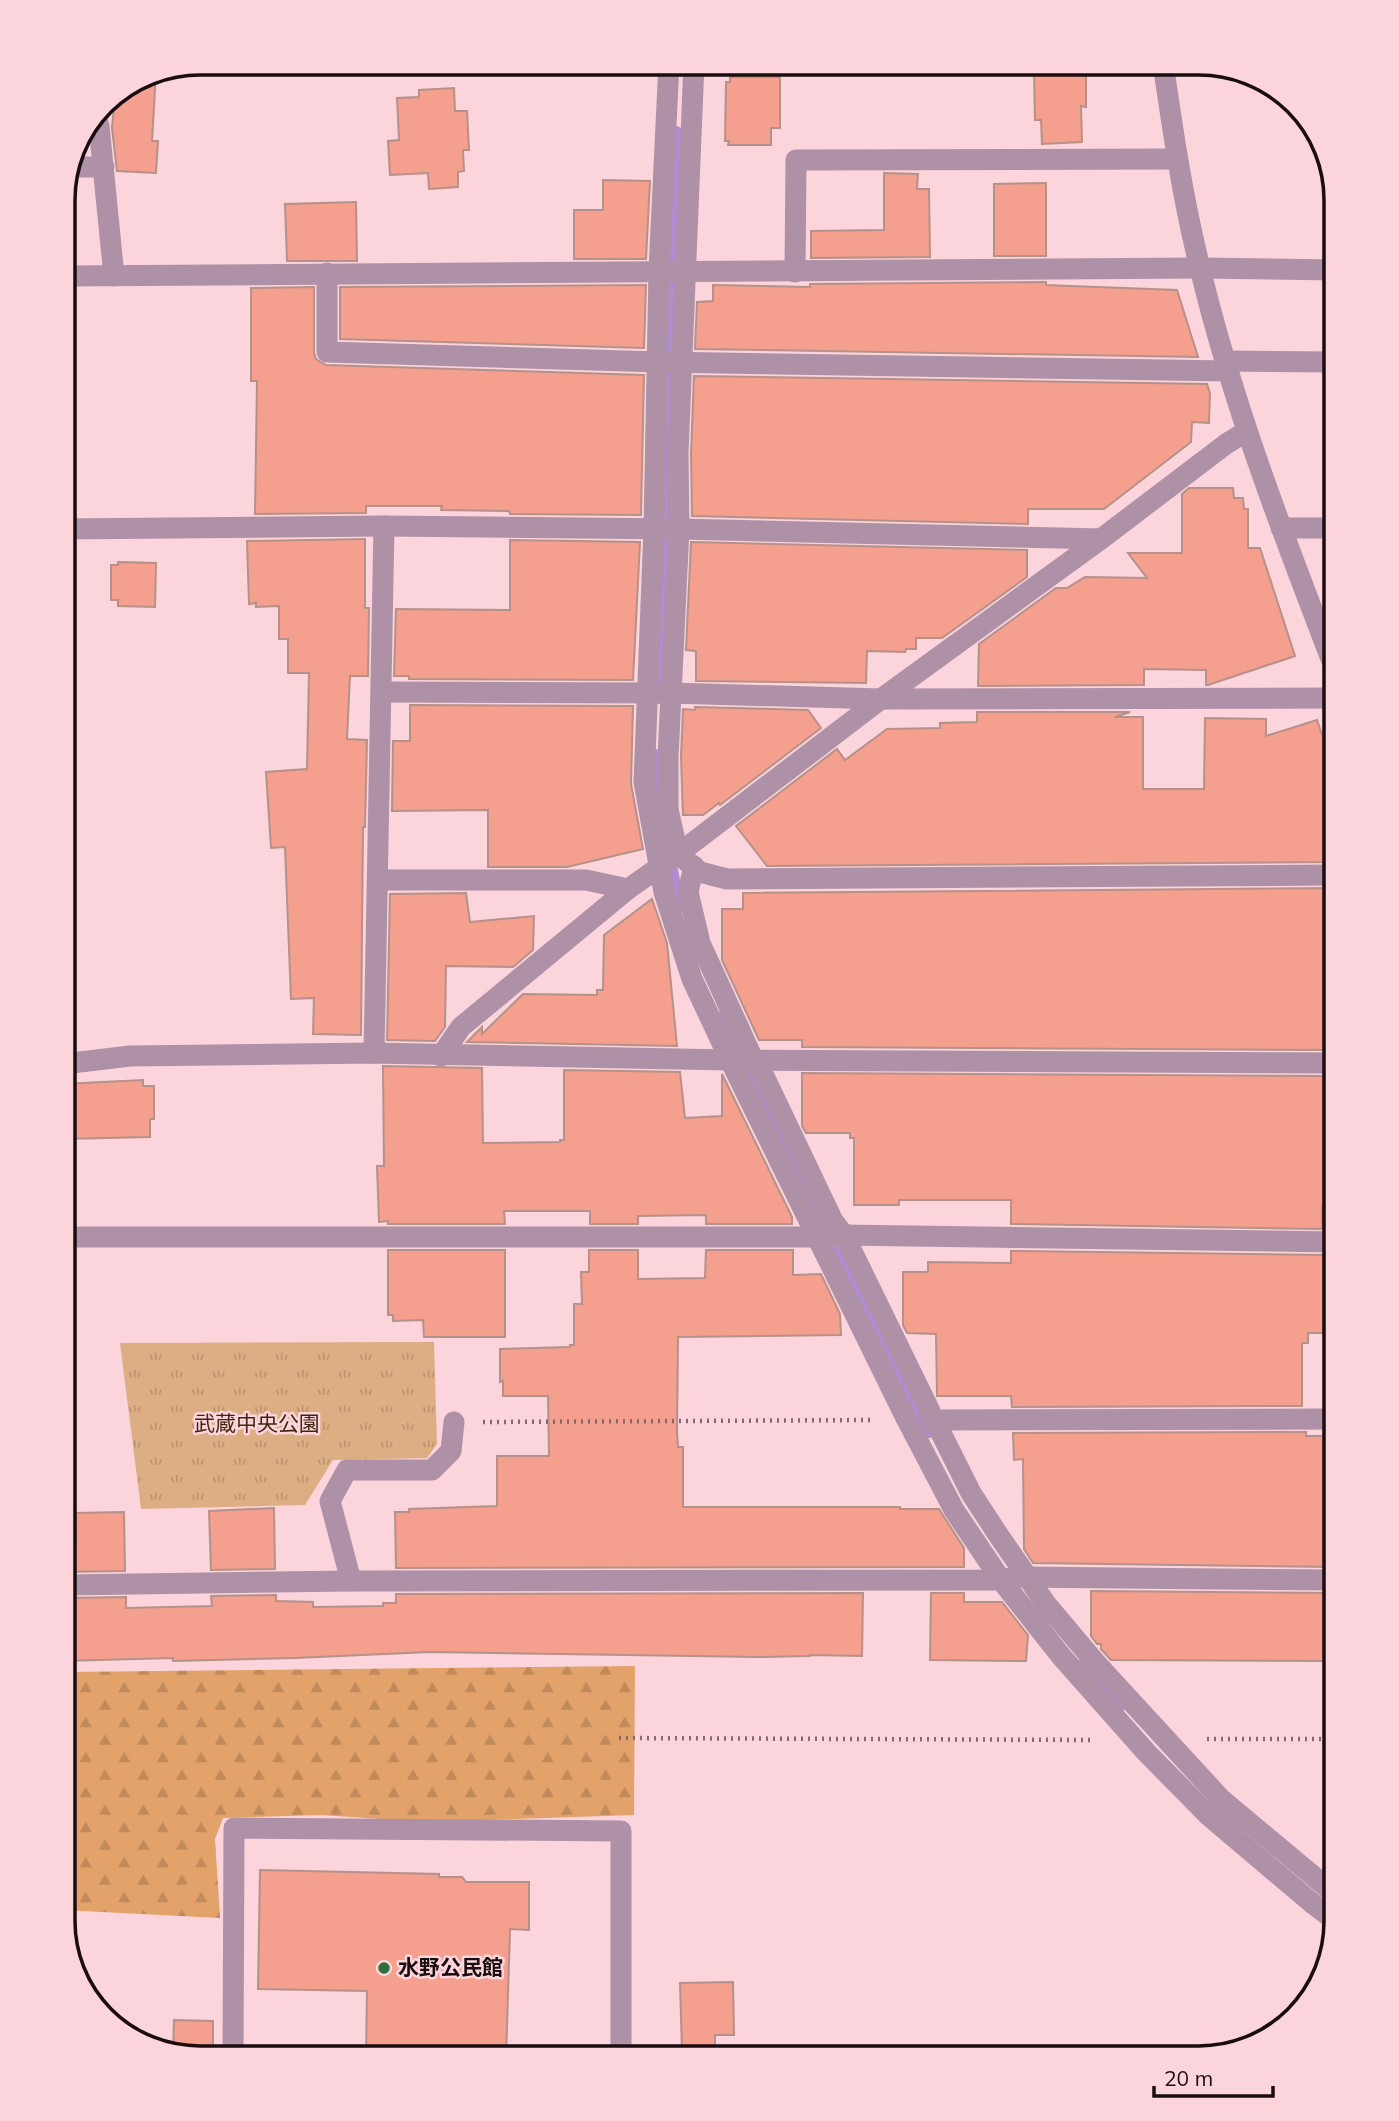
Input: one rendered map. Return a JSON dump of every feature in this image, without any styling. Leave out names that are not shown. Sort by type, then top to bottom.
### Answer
[{"type":"street","points":[[668,75],[659,271],[659,362],[644,782],[664,892],[692,979],[907,1420],[954,1510],[1001,1580],[1061,1656],[1208,1815],[1324,1912]]},
{"type":"street","points":[[693,75],[684,273],[678,453],[679,529],[670,693],[668,809],[686,860],[688,892],[700,943],[833,1221],[844,1235],[932,1420],[971,1493],[1046,1604],[1163,1738],[1221,1799],[1324,1885]]},
{"type":"street","points":[[1165,76],[1177,159],[1199,268],[1247,431],[1324,640]]},
{"type":"street","points":[[99,127],[114,276]]},
{"type":"street","points":[[795,271],[796,160],[1177,159]]},
{"type":"street","points":[[80,167],[104,166]]},
{"type":"street","points":[[76,276],[1199,268],[1324,270]]},
{"type":"street","points":[[327,273],[327,352],[659,362],[1227,366],[1324,362]]},
{"type":"street","points":[[441,1056],[461,1027],[628,889],[659,867],[686,860],[881,699],[1101,539],[1226,443],[1247,431]]},
{"type":"street","points":[[76,529],[384,526],[679,529],[1101,539]]},
{"type":"street","points":[[374,1053],[384,526]]},
{"type":"street","points":[[1281,528],[1324,528]]},
{"type":"street","points":[[382,692],[670,693],[881,699],[1324,698]]},
{"type":"street","points":[[686,860],[707,875],[727,879],[1324,875]]},
{"type":"street","points":[[378,880],[586,880],[628,889]]},
{"type":"street","points":[[75,1062],[130,1056],[374,1053],[730,1060],[1324,1063]]},
{"type":"street","points":[[75,1237],[844,1235],[1324,1242]]},
{"type":"street","points":[[932,1420],[1324,1419]]},
{"type":"street","points":[[351,1581],[330,1502],[347,1470],[432,1470],[451,1451],[454,1422]]},
{"type":"street","points":[[75,1585],[1028,1578],[1324,1580]]},
{"type":"street","points":[[233,2045],[234,1828],[621,1831],[621,2045]]},
{"type":"path","points":[[454,1422],[907,1420]]},
{"type":"path","points":[[619,1738],[1136,1740]]},
{"type":"path","points":[[1163,1738],[1324,1739]]},
{"type":"green space","name":"武蔵中央公園","points":[[434,1342],[437,1444],[427,1458],[333,1460],[305,1505],[141,1509],[120,1343]]},
{"type":"green space","points":[[635,1666],[634,1815],[426,1822],[321,1815],[223,1818],[215,1839],[220,1918],[75,1911],[75,1672]]},
{"type":"building","points":[[1034,76],[1086,76],[1086,107],[1081,106],[1082,142],[1042,144],[1041,120],[1035,120]]},
{"type":"building","points":[[730,77],[780,77],[780,128],[771,128],[771,145],[728,145],[729,141],[725,141],[726,82],[730,82]]},
{"type":"building","points":[[155,84],[152,141],[158,141],[156,173],[117,171],[112,128],[114,110],[131,96]]},
{"type":"building","points":[[454,88],[455,111],[467,111],[469,150],[463,150],[464,171],[458,172],[458,187],[429,189],[428,173],[390,175],[388,141],[399,140],[397,98],[419,97],[419,90]]},
{"type":"building","points":[[884,173],[918,174],[917,189],[929,189],[930,257],[811,258],[811,231],[884,230]]},
{"type":"building","points":[[603,180],[650,181],[646,259],[574,259],[574,210],[603,210]]},
{"type":"building","points":[[1046,183],[1046,256],[994,256],[994,184]]},
{"type":"building","points":[[356,202],[357,261],[287,261],[285,204]]},
{"type":"building","points":[[1046,282],[1046,285],[1177,290],[1198,357],[695,349],[697,302],[713,301],[713,285],[810,287],[810,284]]},
{"type":"building","points":[[646,285],[644,348],[340,339],[340,287]]},
{"type":"building","points":[[314,287],[314,353],[316,359],[326,365],[644,375],[641,515],[510,514],[509,511],[441,510],[442,506],[366,506],[366,513],[255,514],[257,381],[251,381],[251,288]]},
{"type":"building","points":[[694,376],[1207,384],[1210,393],[1209,423],[1192,422],[1191,442],[1104,509],[1028,509],[1028,524],[692,516]]},
{"type":"building","points":[[1189,488],[1233,488],[1234,498],[1243,498],[1244,509],[1248,509],[1248,548],[1260,548],[1295,656],[1208,685],[1206,670],[1144,669],[1144,685],[978,686],[979,644],[1056,588],[1067,588],[1085,577],[1147,578],[1128,553],[1182,553],[1182,494]]},
{"type":"building","points":[[365,539],[365,608],[369,608],[368,676],[350,676],[347,739],[367,740],[363,827],[361,1035],[313,1034],[314,998],[291,999],[285,847],[271,848],[266,772],[307,769],[309,673],[288,673],[288,639],[279,639],[279,606],[256,607],[256,603],[249,604],[247,541]]},
{"type":"building","points":[[510,540],[640,542],[633,680],[409,679],[409,676],[394,676],[396,609],[510,610]]},
{"type":"building","points":[[691,542],[1027,550],[1027,577],[942,638],[916,638],[916,649],[906,649],[905,652],[867,651],[866,683],[696,681],[696,651],[686,650]]},
{"type":"building","points":[[118,562],[156,563],[155,607],[118,606],[118,600],[111,600],[111,565],[118,565]]},
{"type":"building","points":[[410,705],[633,706],[631,784],[643,849],[567,867],[488,867],[488,810],[392,811],[393,741],[410,741]]},
{"type":"building","points":[[695,707],[808,710],[821,728],[720,805],[719,803],[703,815],[683,815],[683,709],[695,710]]},
{"type":"building","points":[[977,712],[1130,712],[1115,717],[1143,717],[1143,789],[1204,789],[1205,718],[1266,719],[1266,736],[1317,720],[1324,741],[1324,862],[767,866],[736,826],[837,749],[845,760],[887,729],[940,728],[940,723],[977,722]]},
{"type":"building","points":[[1324,888],[1324,1050],[802,1047],[802,1040],[759,1040],[722,960],[722,909],[743,909],[743,893]]},
{"type":"building","points":[[466,893],[470,922],[534,916],[533,950],[513,967],[446,966],[445,1027],[435,1041],[387,1040],[390,894]]},
{"type":"building","points":[[652,899],[667,943],[677,1046],[467,1042],[482,1027],[482,1034],[523,994],[597,995],[597,990],[603,990],[604,935]]},
{"type":"building","points":[[383,1066],[482,1068],[483,1143],[564,1140],[564,1070],[680,1072],[685,1118],[722,1116],[722,1074],[792,1217],[792,1224],[706,1224],[706,1215],[638,1216],[638,1224],[590,1224],[590,1211],[504,1211],[505,1224],[379,1222],[377,1166],[384,1166]]},
{"type":"building","points":[[802,1073],[1324,1076],[1322,1229],[1011,1224],[1011,1200],[899,1200],[899,1205],[854,1205],[854,1138],[850,1138],[850,1133],[806,1133],[802,1126]]},
{"type":"building","points":[[143,1080],[143,1086],[154,1086],[154,1119],[150,1119],[150,1137],[75,1139],[75,1083]]},
{"type":"building","points":[[388,1250],[505,1250],[505,1337],[424,1337],[423,1320],[393,1321],[393,1315],[388,1315]]},
{"type":"building","points":[[589,1250],[638,1250],[638,1279],[705,1278],[706,1250],[793,1250],[793,1275],[821,1274],[840,1314],[841,1335],[678,1337],[677,1431],[678,1447],[683,1447],[683,1507],[939,1509],[964,1548],[964,1567],[396,1568],[395,1512],[409,1512],[409,1509],[497,1506],[497,1456],[549,1456],[548,1396],[503,1396],[503,1381],[500,1382],[500,1349],[574,1345],[574,1304],[582,1304],[581,1272],[589,1272]]},
{"type":"building","points":[[1011,1251],[1323,1255],[1323,1333],[1308,1333],[1308,1343],[1302,1343],[1302,1406],[1012,1407],[1011,1396],[937,1396],[936,1334],[907,1333],[903,1325],[903,1272],[928,1272],[928,1262],[1011,1263]]},
{"type":"building","points":[[1306,1432],[1306,1436],[1324,1436],[1324,1567],[1033,1563],[1024,1549],[1023,1459],[1014,1460],[1013,1433]]},
{"type":"building","points":[[274,1508],[275,1569],[211,1570],[209,1511]]},
{"type":"building","points":[[124,1512],[125,1571],[75,1572],[75,1513]]},
{"type":"building","points":[[1091,1591],[1324,1593],[1324,1661],[1111,1660],[1101,1649],[1101,1644],[1097,1644],[1091,1636]]},
{"type":"building","points":[[863,1593],[862,1656],[430,1652],[173,1661],[173,1658],[75,1661],[75,1598],[126,1597],[126,1608],[212,1606],[211,1596],[276,1595],[276,1601],[313,1602],[313,1607],[383,1606],[383,1603],[396,1603],[396,1594]]},
{"type":"building","points":[[931,1593],[964,1593],[964,1602],[1002,1602],[1028,1635],[1026,1661],[930,1660]]},
{"type":"building","name":"水野公民館","points":[[260,1870],[439,1874],[439,1877],[462,1877],[466,1882],[529,1882],[529,1930],[510,1929],[506,2045],[366,2045],[367,1991],[258,1989]]},
{"type":"building","points":[[733,1982],[734,2035],[715,2035],[715,2046],[682,2045],[680,1983]]},
{"type":"building","points":[[174,2020],[213,2021],[213,2045],[173,2042]]},
{"type":"waterway","points":[[661,698],[676,132]]},
{"type":"waterway","points":[[658,755],[657,778],[660,796]]},
{"type":"waterway","points":[[669,855],[679,906]]},
{"type":"waterway","points":[[721,1017],[822,1221]]},
{"type":"waterway","points":[[836,1252],[929,1432]]},
{"type":"waterway","points":[[1084,1664],[1119,1707]]},
{"type":"place","name":"水野公民館","points":[[384,1968]]}]
